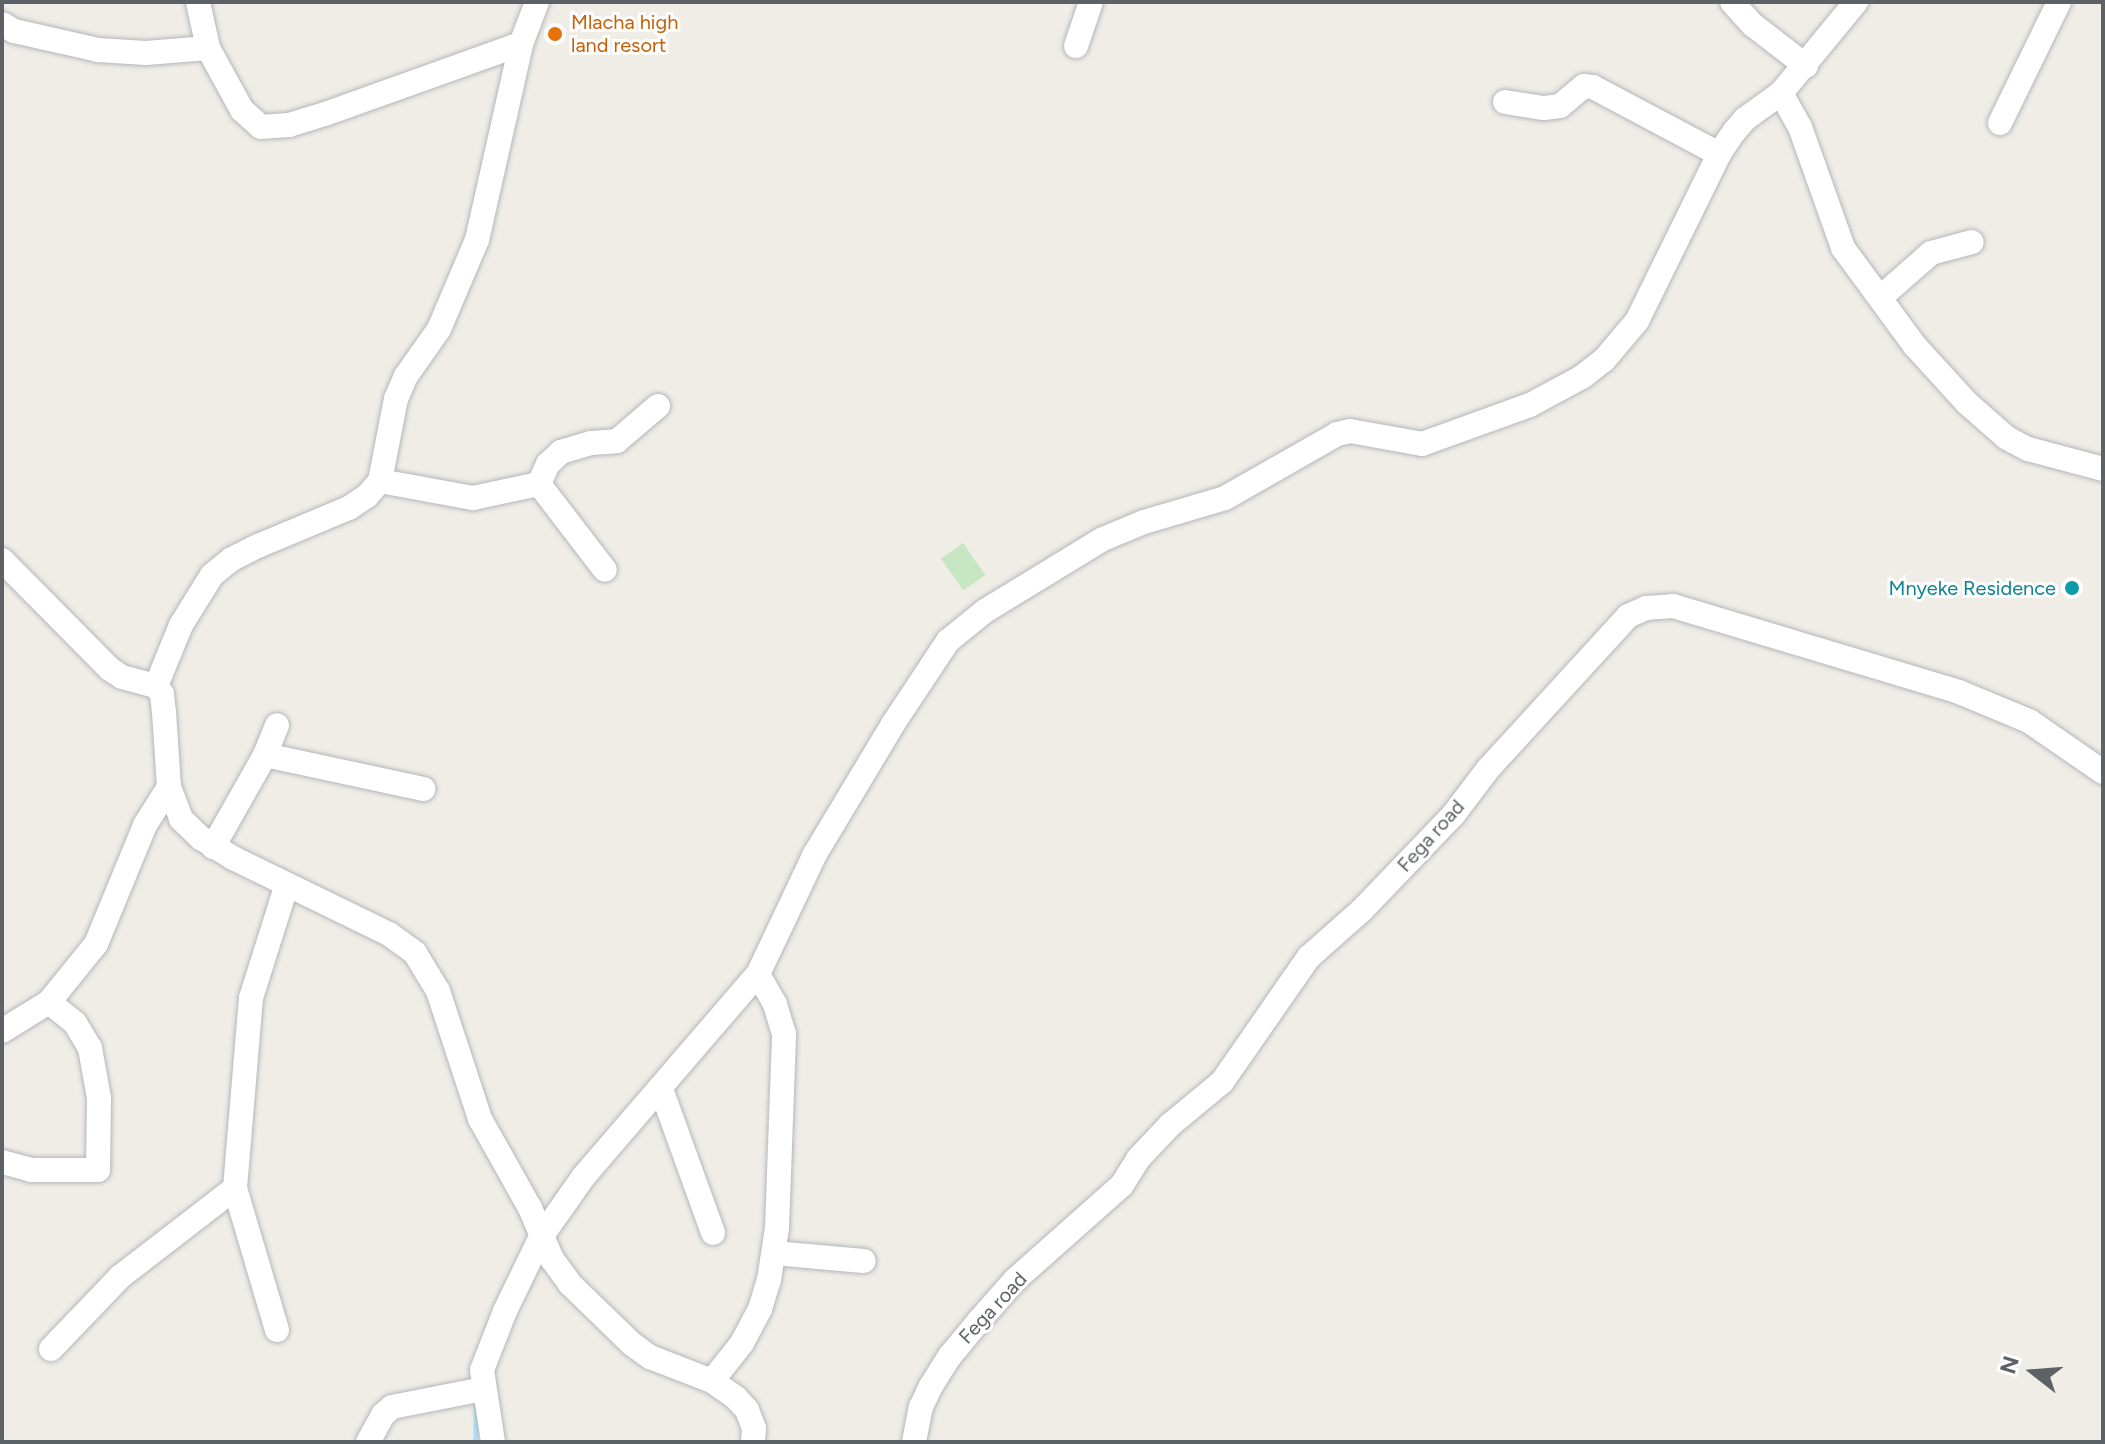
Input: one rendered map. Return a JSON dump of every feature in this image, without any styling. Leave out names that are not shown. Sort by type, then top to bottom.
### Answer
[{"type":"street","points":[[198,2],[208,48],[242,110],[254,123],[270,128],[325,114],[521,44]]},
{"type":"street","points":[[156,686],[181,625],[212,575],[245,552],[349,508],[367,496],[380,481],[396,399],[406,376],[439,329],[477,240],[521,44],[537,2]]},
{"type":"street","points":[[1076,46],[1091,2]]},
{"type":"street","points":[[1732,2],[1769,39],[1806,66]]},
{"type":"street","points":[[493,1442],[482,1370],[488,1349],[541,1237],[584,1176],[758,974],[823,841],[927,669],[962,627],[1103,539],[1144,522],[1225,498],[1337,434],[1350,431],[1422,444],[1562,390],[1604,360],[1637,321],[1719,154],[1745,119],[1781,93],[1806,66],[1856,2]]},
{"type":"street","points":[[2000,123],[2059,2]]},
{"type":"street","points":[[2,24],[14,31],[98,50],[160,53],[208,48]]},
{"type":"street","points":[[1505,102],[1544,108],[1560,106],[1584,86],[1593,87],[1719,154]]},
{"type":"street","points":[[1781,93],[1797,119],[1843,248],[1915,346],[1989,425],[2028,449],[2103,469]]},
{"type":"street","points":[[1881,297],[1931,253],[1972,242]]},
{"type":"street","points":[[539,484],[548,464],[561,452],[591,443],[617,441],[658,406]]},
{"type":"street","points":[[380,481],[473,498],[539,484]]},
{"type":"street","points":[[539,484],[605,570]]},
{"type":"street","points":[[2,560],[110,669],[122,677],[156,686],[162,694],[169,787],[181,819],[213,847],[286,887],[389,934],[415,953],[438,991],[480,1119],[530,1208],[541,1237],[570,1284],[632,1344],[650,1357],[712,1381],[747,1410],[754,1428],[753,1442]]},
{"type":"street","name":"Fega road","points":[[914,1442],[921,1407],[931,1386],[950,1356],[978,1322],[1015,1280],[1122,1185],[1138,1159],[1164,1131],[1222,1082],[1309,957],[1362,910],[1454,814],[1488,769],[1613,628],[1628,616],[1646,608],[1673,606],[1959,692],[2029,721],[2103,772]]},
{"type":"street","points":[[213,847],[265,755],[277,725]]},
{"type":"street","points":[[265,755],[423,789]]},
{"type":"street","points":[[2,1031],[49,1002],[96,944],[145,825],[169,787]]},
{"type":"street","points":[[277,1330],[235,1188],[251,998],[286,887]]},
{"type":"street","points":[[712,1381],[751,1329],[764,1299],[774,1253],[782,1171],[784,1034],[775,1004],[758,974]]},
{"type":"street","points":[[2,1162],[31,1170],[98,1170],[99,1098],[90,1048],[75,1023],[49,1002]]},
{"type":"street","points":[[661,1089],[713,1233]]},
{"type":"street","points":[[51,1349],[120,1277],[235,1188]]},
{"type":"street","points":[[774,1253],[864,1261]]},
{"type":"street","points":[[368,1442],[383,1415],[392,1407],[483,1389]]},
{"type":"green space","points":[[963,543],[985,575],[963,590],[941,558]]},
{"type":"waterway","points":[[475,1442],[476,1404]]},
{"type":"place","name":"Mlacha high land resort","points":[[555,34]]},
{"type":"place","name":"Mnyeke Residence","points":[[2072,588]]}]
